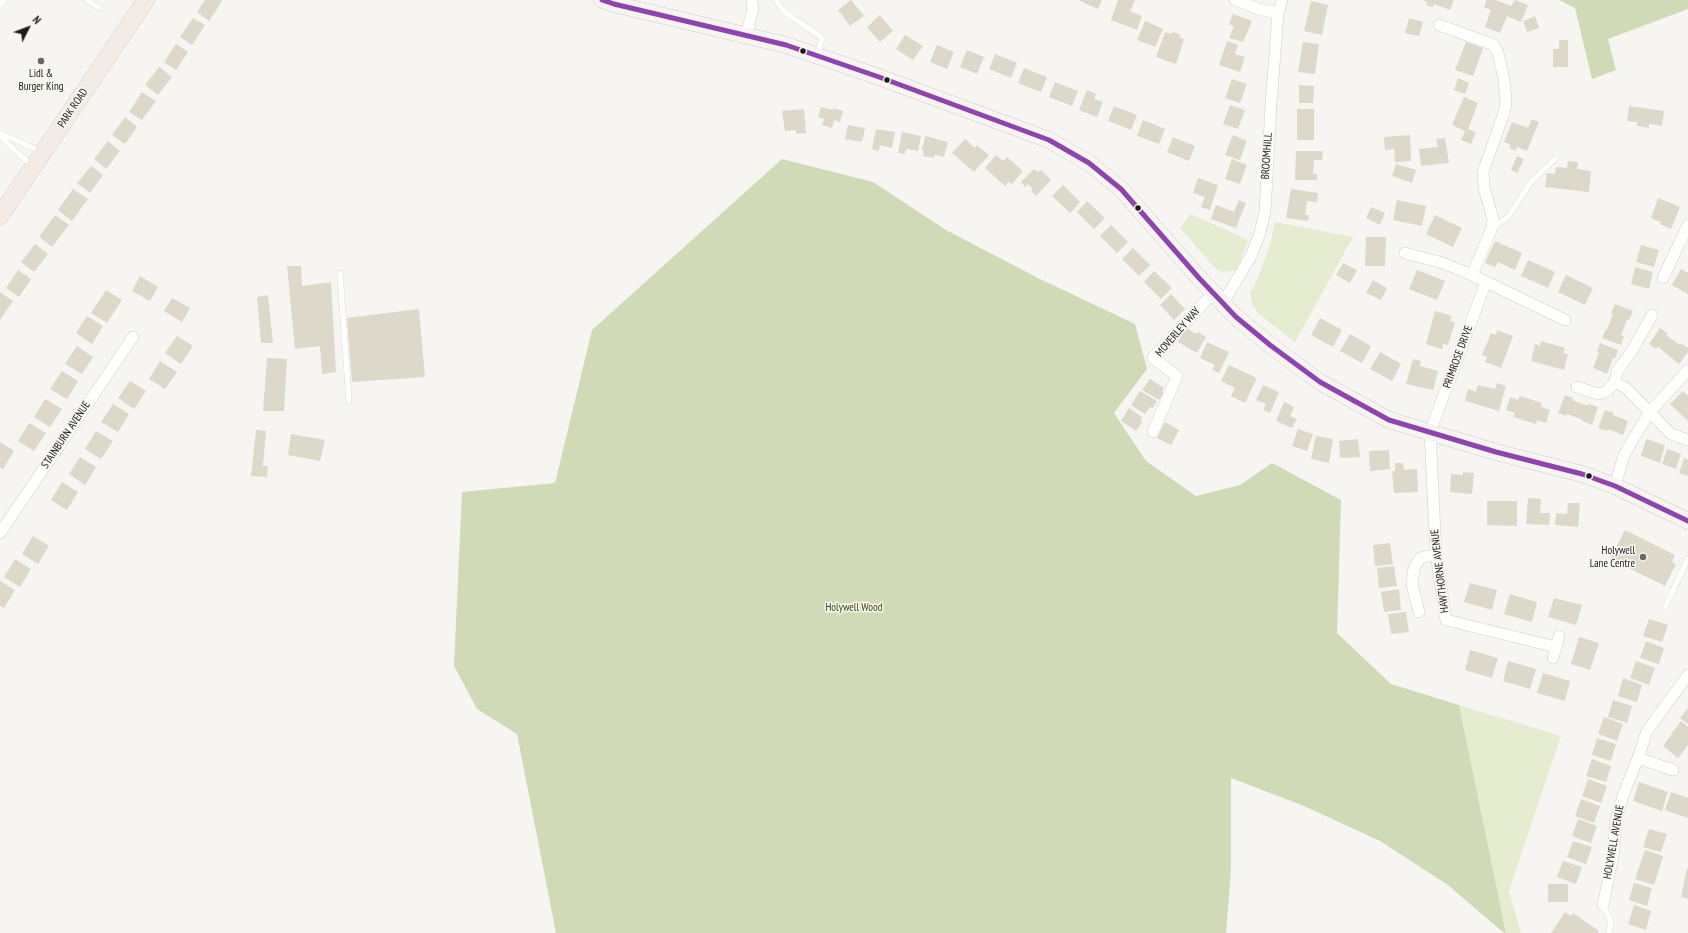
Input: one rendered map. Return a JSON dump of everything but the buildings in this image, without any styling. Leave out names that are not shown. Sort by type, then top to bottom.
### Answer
[{"type":"main road","name":"PARK ROAD","points":[[0,216],[146,0]]},
{"type":"main road","points":[[602,0],[786,45],[818,55],[1049,140],[1089,163],[1121,189],[1236,317],[1270,345],[1320,382],[1389,420],[1496,452],[1582,474],[1615,486],[1688,521]]},
{"type":"street","points":[[746,36],[752,9],[752,0]]},
{"type":"street","points":[[1235,0],[1259,9],[1278,13]]},
{"type":"street","name":"BROOMHILL","points":[[1218,298],[1251,256],[1260,233],[1265,212],[1267,151],[1278,13],[1282,0]]},
{"type":"street","points":[[1439,25],[1494,44],[1498,53],[1504,79],[1506,102],[1504,113],[1483,172],[1484,188],[1493,219],[1492,228],[1472,275]]},
{"type":"street","points":[[1663,278],[1688,225]]},
{"type":"street","points":[[1405,253],[1443,263],[1472,275],[1565,320]]},
{"type":"street","name":"PRIMROSE DRIVE","points":[[1430,432],[1486,282]]},
{"type":"street","name":"MOVERLEY WAY","points":[[1153,432],[1177,376],[1153,358],[1218,298]]},
{"type":"street","points":[[1577,387],[1598,394],[1607,391],[1615,382],[1617,371],[1632,351],[1652,315]]},
{"type":"street","name":"STAINBURN AVENUE","points":[[0,533],[133,337]]},
{"type":"street","points":[[1615,486],[1623,458],[1650,412],[1688,370]]},
{"type":"street","points":[[1615,382],[1626,388],[1671,434],[1688,440]]},
{"type":"street","name":"HAWTHORNE AVENUE","points":[[1430,432],[1436,554],[1446,620],[1556,647]]},
{"type":"street","points":[[1419,612],[1412,585],[1414,568],[1420,558],[1436,554]]},
{"type":"street","points":[[1553,658],[1559,636]]},
{"type":"street","name":"HOLYWELL AVENUE","points":[[1603,905],[1614,857],[1616,819],[1624,793],[1647,732],[1688,675]]},
{"type":"street","points":[[1638,758],[1673,770]]},
{"type":"lane","points":[[0,5],[4,0]]},
{"type":"lane","points":[[87,0],[100,8]]},
{"type":"lane","points":[[776,0],[782,9],[820,36],[822,40],[818,55]]},
{"type":"lane","points":[[0,133],[42,152]]},
{"type":"lane","points":[[0,136],[32,167]]},
{"type":"lane","points":[[1492,228],[1508,217],[1531,182],[1555,159]]},
{"type":"lane","points":[[340,272],[348,401]]},
{"type":"lane","points":[[1665,606],[1688,560]]},
{"type":"lane","points":[[1603,905],[1611,921],[1609,933]]},
{"type":"green space","points":[[1559,0],[1688,0],[1688,9],[1608,39],[1616,70],[1592,79],[1575,8]]},
{"type":"green space","name":"Holywell Wood","points":[[782,159],[873,182],[946,230],[1040,279],[1135,324],[1147,369],[1114,413],[1146,461],[1196,496],[1240,485],[1272,463],[1341,500],[1337,633],[1391,684],[1459,705],[1506,933],[1504,933],[1448,885],[1380,841],[1304,806],[1231,778],[1231,870],[1226,933],[556,933],[517,734],[477,709],[454,666],[462,492],[555,483],[592,330]]},
{"type":"green space","points":[[1191,214],[1248,240],[1237,270],[1222,272],[1216,269],[1180,228]]},
{"type":"green space","points":[[1275,222],[1353,237],[1295,342],[1259,314],[1253,306],[1250,293],[1258,278],[1270,245]]},
{"type":"green space","points":[[1459,705],[1561,736],[1509,891],[1521,933],[1506,933]]},
{"type":"transit line","points":[[602,0],[786,45],[879,77],[1049,140],[1089,163],[1121,189],[1199,278],[1236,317],[1270,345],[1320,382],[1389,420],[1496,452],[1582,474],[1615,486],[1688,521]]},
{"type":"place","name":"Lidl & Burger King","points":[[41,61]]},
{"type":"place","name":"Holywell Lane Centre","points":[[1643,557]]}]
